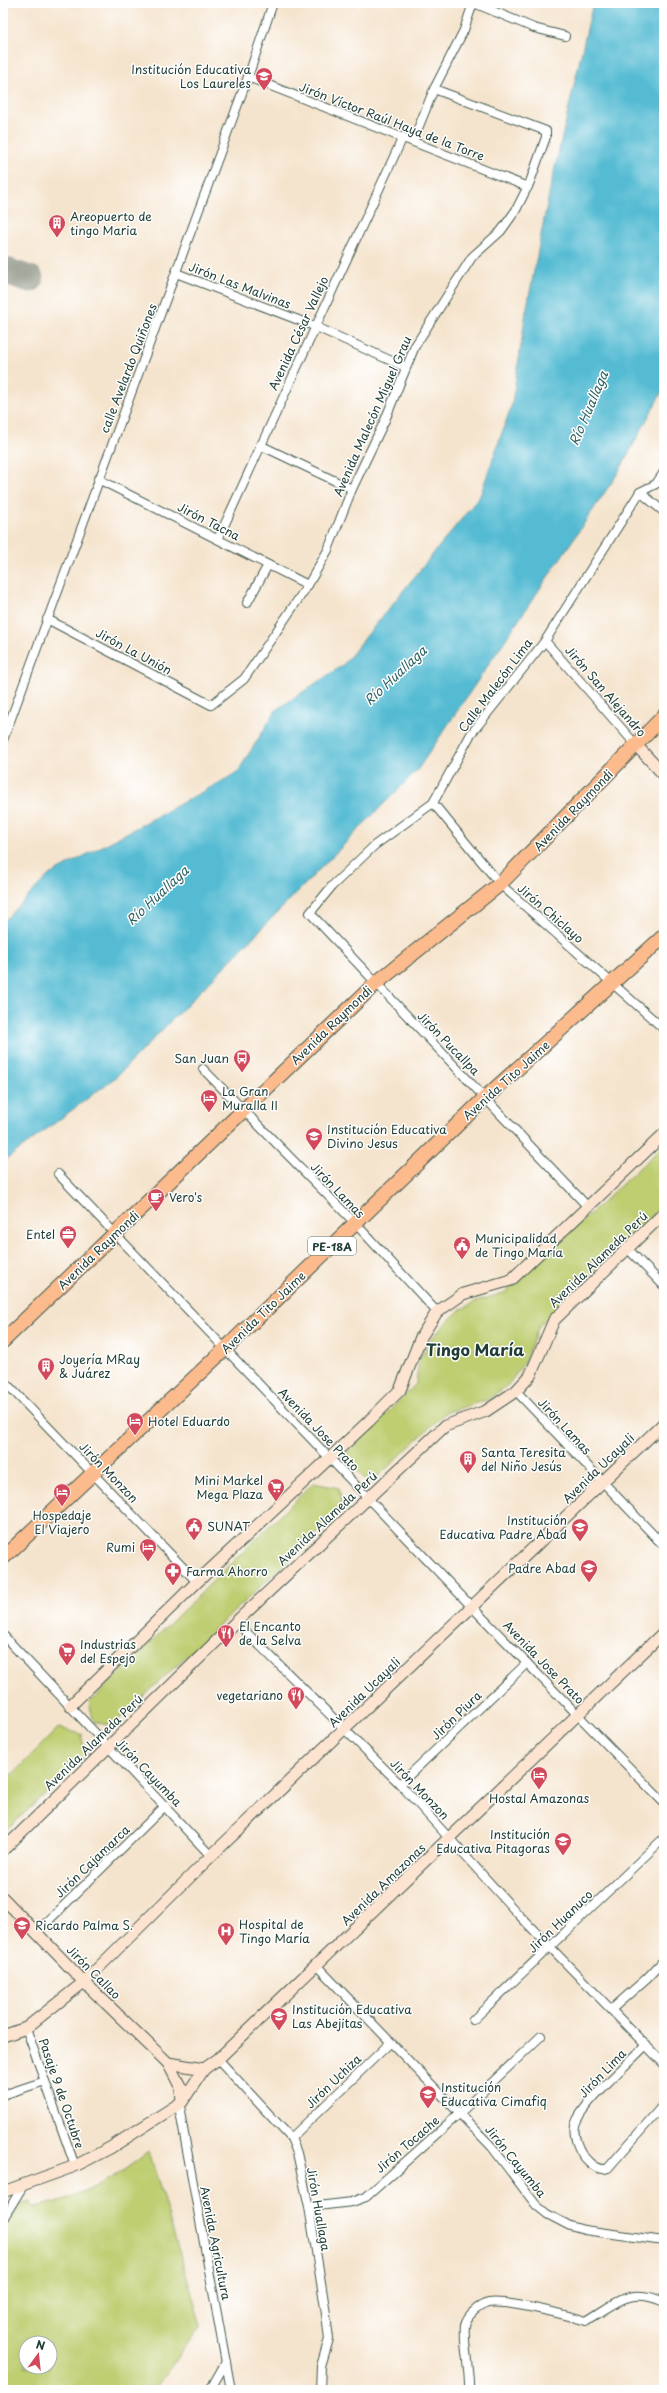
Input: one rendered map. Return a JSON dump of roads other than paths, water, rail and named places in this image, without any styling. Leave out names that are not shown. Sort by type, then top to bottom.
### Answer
[{"type":"highway","name":"Avenida Raymondi","points":[[3,1341],[375,984],[500,884],[664,716]]},
{"type":"highway","name":"Avenida Tito Jaime","points":[[3,1558],[92,1472],[225,1349],[485,1098],[664,936]]},
{"type":"street","name":"calle Avelardo Quiñones","points":[[3,740],[98,479],[248,77],[273,3]]},
{"type":"street","points":[[413,141],[434,89],[464,30],[474,3],[534,28],[565,36]]},
{"type":"street","name":"Jirón Víctor Raúl Haya de la Torre","points":[[248,77],[528,187]]},
{"type":"street","name":"Avenida Malecón Miguel Grau","points":[[210,705],[244,679],[308,585],[328,550],[352,489],[385,420],[405,367],[415,346],[472,257],[501,231],[528,187],[546,138],[546,130],[434,89]]},
{"type":"street","name":"Avenida César Vallejo","points":[[218,539],[314,326],[403,137]]},
{"type":"street","name":"Jirón Las Malvinas","points":[[176,273],[314,326],[405,367]]},
{"type":"street","points":[[260,445],[352,489]]},
{"type":"street","name":"Calle Malecón Lima","points":[[310,913],[332,886],[375,845],[433,803],[471,734],[545,641],[640,492],[656,484],[664,472]]},
{"type":"street","name":"Jirón Tacna","points":[[98,479],[308,585]]},
{"type":"street","points":[[640,492],[664,512]]},
{"type":"street","points":[[247,602],[268,565]]},
{"type":"street","name":"Jirón La Unión","points":[[47,619],[210,705]]},
{"type":"street","name":"Jirón San Alejandro","points":[[545,641],[664,775]]},
{"type":"street","name":"Jirón Chiclayo","points":[[433,803],[500,884],[664,1029]]},
{"type":"street","name":"Jirón Pucallpa","points":[[310,913],[375,984],[588,1207]]},
{"type":"street","name":"Jirón Lamas","points":[[203,1069],[355,1224],[437,1312]]},
{"type":"street","points":[[70,1706],[197,1582],[330,1458],[400,1390],[421,1337],[437,1312],[463,1294],[511,1280],[664,1134]]},
{"type":"street","name":"Avenida Jose Prato","points":[[58,1174],[472,1607],[664,1803]]},
{"type":"street","name":"Avenida Alameda Perú","points":[[3,1850],[107,1746],[236,1622],[445,1426],[486,1411],[516,1391],[530,1376],[554,1320],[664,1213]]},
{"type":"street","points":[[627,1248],[664,1286]]},
{"type":"street","name":"Jirón Monzon","points":[[3,1380],[197,1582]]},
{"type":"street","name":"Jirón Lamas","points":[[516,1391],[602,1483],[664,1546]]},
{"type":"street","name":"Avenida Ucayali","points":[[3,2036],[26,2028],[84,1982],[212,1856],[664,1423]]},
{"type":"street","points":[[657,1539],[664,1532]]},
{"type":"street","name":"Jirón Monzon","points":[[236,1622],[400,1784],[550,1947],[664,2064]]},
{"type":"street","name":"Avenida Amazonas","points":[[204,2068],[218,2059],[664,1632]]},
{"type":"street","name":"Jirón Cayumba","points":[[3,1635],[212,1856]]},
{"type":"street","name":"Jirón Piura","points":[[400,1784],[527,1663]]},
{"type":"street","name":"Jirón Cajamarca","points":[[37,1932],[165,1806]]},
{"type":"street","name":"Jirón Huanuco","points":[[473,2020],[664,1838]]},
{"type":"street","name":"Jirón Callao","points":[[3,1898],[84,1982],[168,2063],[181,2088],[182,2102]]},
{"type":"street","points":[[612,2009],[647,1978],[664,1960]]},
{"type":"street","name":"Jirón Cayumba","points":[[316,1966],[492,2146],[536,2205],[547,2214],[570,2226],[584,2230],[664,2240]]},
{"type":"street","name":"Pasaje 9 de Octubre","points":[[26,2028],[75,2166]]},
{"type":"street","name":"Jirón Tocache","points":[[309,2207],[352,2202],[366,2197],[460,2113],[541,2036]]},
{"type":"street","name":"Jirón Uchiza","points":[[291,2138],[391,2042]]},
{"type":"street","name":"Jirón Lima","points":[[646,2045],[588,2104],[576,2120],[576,2138],[584,2157],[596,2168],[603,2170],[612,2165],[664,2104]]},
{"type":"street","name":"Jirón Huallaga","points":[[218,2059],[291,2138],[297,2153],[309,2207],[329,2339],[321,2366],[320,2390]]},
{"type":"street","points":[[3,2192],[75,2166],[110,2148],[182,2102],[204,2068],[168,2063]]},
{"type":"street","points":[[3,2095],[45,2081]]},
{"type":"street","name":"Avenida Agricultura","points":[[182,2102],[180,2112],[231,2390]]},
{"type":"street","points":[[3,2219],[23,2186]]},
{"type":"street","points":[[469,2390],[465,2324],[473,2312],[481,2306],[490,2303],[537,2309],[586,2321],[629,2297],[641,2294],[664,2302]]},
{"type":"street","points":[[210,2390],[226,2362]]},
{"type":"water","name":"Río Huallaga","points":[[593,3],[664,3],[664,388],[618,473],[418,769],[116,1077],[3,1162],[3,922],[49,875],[237,773],[276,710],[343,665],[480,496],[512,404],[526,312],[550,189]]},
{"type":"place","name":"Institución Educativa Los Laureles","points":[[264,91]]},
{"type":"place","name":"Areopuerto de tingo Maria","points":[[57,238]]},
{"type":"place","name":"San Juan","points":[[242,1073]]},
{"type":"place","name":"La Gran Muralla II","points":[[209,1113]]},
{"type":"place","name":"Institución Educativa Divino Jesus","points":[[314,1151]]},
{"type":"place","name":"Vero's","points":[[156,1212]]},
{"type":"place","name":"Entel","points":[[68,1249]]},
{"type":"place","name":"Municipalidad de Tingo María","points":[[462,1260]]},
{"type":"place","name":"Joyería MRay & Juárez","points":[[46,1381]]},
{"type":"place","name":"Hotel Eduardo","points":[[135,1436]]},
{"type":"place","name":"Santa Teresita del Niño Jesús","points":[[468,1474]]},
{"type":"place","name":"Mini Markel Mega Plaza","points":[[276,1502]]},
{"type":"place","name":"Hospedaje El Viajero","points":[[62,1507]]},
{"type":"place","name":"SUNAT","points":[[194,1541]]},
{"type":"place","name":"Institución Educativa Padre Abad","points":[[580,1542]]},
{"type":"place","name":"Rumi","points":[[148,1562]]},
{"type":"place","name":"Padre Abad","points":[[589,1583]]},
{"type":"place","name":"Farma Ahorro","points":[[173,1586]]},
{"type":"place","name":"El Encanto de la Selva","points":[[226,1648]]},
{"type":"place","name":"Industrias del Espejo","points":[[67,1666]]},
{"type":"place","name":"vegetariano","points":[[296,1710]]},
{"type":"place","name":"Hostal Amazonas","points":[[539,1790]]},
{"type":"place","name":"Institución Educativa Pitagoras","points":[[563,1856]]},
{"type":"place","name":"Ricardo Palma S.","points":[[22,1940]]},
{"type":"place","name":"Hospital de Tingo María","points":[[226,1946]]},
{"type":"place","name":"Institución Educativa Las Abejitas","points":[[279,2031]]},
{"type":"place","name":"Institución Educativa Cimafiq","points":[[428,2109]]},
{"type":"district","name":"Tingo María","points":[[475,1349]]}]
